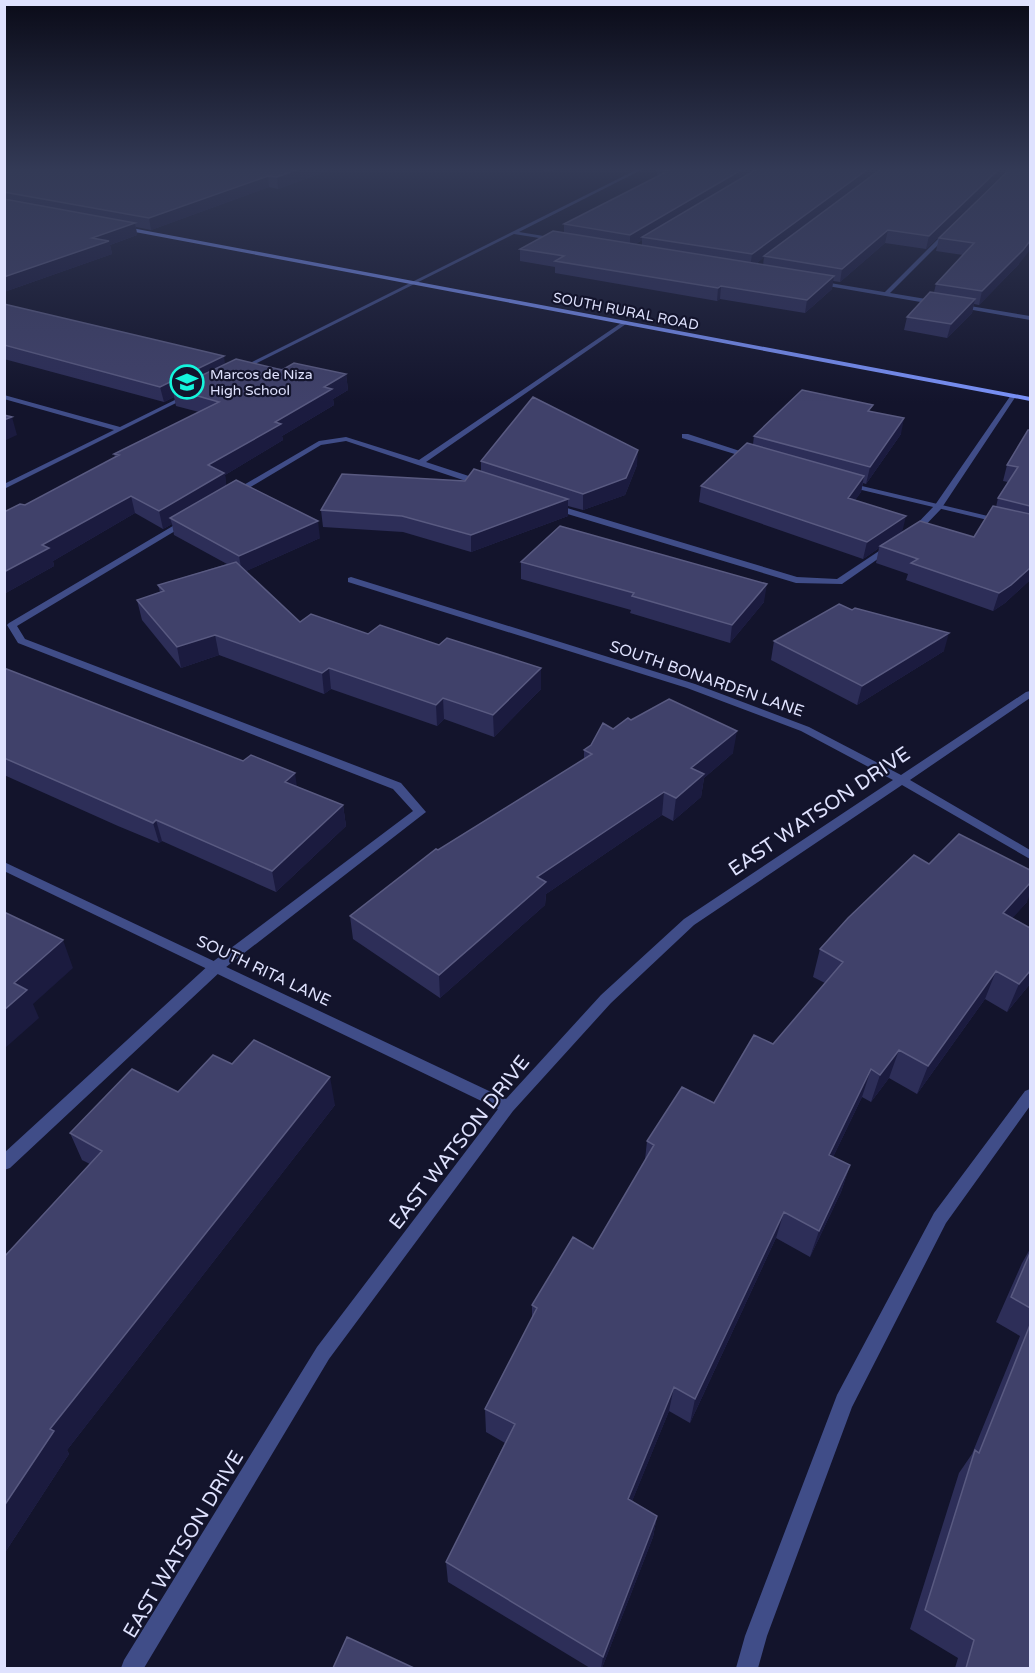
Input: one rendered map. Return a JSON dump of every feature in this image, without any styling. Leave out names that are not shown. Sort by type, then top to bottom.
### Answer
[{"type":"main road","name":"SOUTH RURAL ROAD","points":[[219,247],[1030,399]]},
{"type":"street","points":[[236,372],[486,247]]},
{"type":"street","points":[[886,294],[933,247]]},
{"type":"street","points":[[808,281],[942,303]]},
{"type":"street","points":[[952,305],[1030,317]]},
{"type":"street","points":[[420,463],[624,323]]},
{"type":"street","points":[[4,487],[194,393]]},
{"type":"street","points":[[545,504],[796,580],[839,582],[915,531],[939,507],[1013,396]]},
{"type":"street","points":[[4,397],[120,429]]},
{"type":"street","points":[[685,436],[761,459]]},
{"type":"street","points":[[227,498],[319,443],[346,439],[488,485]]},
{"type":"street","points":[[837,481],[1030,528]]},
{"type":"street","points":[[4,1163],[216,967],[420,812],[397,786],[21,641],[12,625],[196,516]]},
{"type":"street","name":"SOUTH BONARDEN LANE","points":[[351,580],[691,686],[805,729],[902,780],[1030,855]]},
{"type":"street","name":"EAST WATSON DRIVE","points":[[132,1668],[323,1353],[508,1107],[606,999],[689,922],[1030,694]]},
{"type":"street","name":"SOUTH RITA LANE","points":[[4,866],[508,1107]]},
{"type":"street","points":[[747,1668],[756,1636],[844,1402],[940,1218],[1030,1095]]},
{"type":"building","points":[[4,247],[91,247],[4,277]]},
{"type":"building","points":[[524,247],[653,247],[834,276],[807,300],[555,261],[564,256],[520,249]]},
{"type":"building","points":[[707,247],[761,247],[752,254]]},
{"type":"building","points":[[776,247],[868,247],[842,269],[764,256]]},
{"type":"building","points":[[970,247],[1025,247],[982,291],[936,284]]},
{"type":"building","points":[[930,292],[975,299],[951,324],[907,317]]},
{"type":"building","points":[[4,304],[224,356],[160,387],[4,345]]},
{"type":"building","points":[[236,359],[282,370],[294,363],[346,374],[324,387],[332,389],[275,422],[281,424],[208,465],[224,473],[159,511],[131,496],[42,545],[49,548],[4,572],[4,512],[20,504],[25,505],[119,455],[114,454],[219,402],[173,389]]},
{"type":"building","points":[[802,390],[873,405],[868,411],[904,418],[870,467],[754,436]]},
{"type":"building","points":[[533,397],[638,450],[626,478],[583,494],[481,461]]},
{"type":"building","points":[[1030,430],[1030,506],[998,498],[1018,467],[1007,465]]},
{"type":"building","points":[[747,443],[864,476],[848,498],[906,516],[867,542],[701,486]]},
{"type":"building","points":[[474,469],[568,499],[471,535],[402,516],[321,510],[342,474],[465,481]]},
{"type":"building","points":[[236,480],[318,521],[239,556],[170,518]]},
{"type":"building","points":[[993,506],[1030,514],[1030,568],[999,593],[911,563],[918,559],[880,546],[920,521],[974,537]]},
{"type":"building","points":[[560,526],[767,584],[732,625],[632,596],[634,593],[521,562]]},
{"type":"building","points":[[236,562],[300,622],[311,614],[368,634],[380,625],[439,645],[447,638],[541,668],[493,715],[443,698],[436,705],[329,668],[322,673],[215,635],[177,647],[137,600],[164,591],[158,585]]},
{"type":"building","points":[[839,604],[852,610],[855,608],[949,633],[862,686],[774,641]]},
{"type":"building","points":[[4,668],[243,761],[251,755],[295,773],[285,782],[343,805],[272,871],[156,820],[153,823],[4,758]]},
{"type":"building","points":[[669,699],[737,731],[691,768],[704,774],[676,798],[664,792],[537,877],[546,882],[439,975],[350,916],[436,849],[438,850],[592,754],[584,750],[591,745],[603,723],[613,729],[628,718],[631,720]]},
{"type":"building","points":[[959,834],[1030,870],[1030,883],[1003,913],[1030,928],[1030,971],[1019,984],[996,971],[928,1066],[899,1050],[880,1075],[871,1069],[829,1155],[850,1165],[819,1231],[784,1212],[695,1399],[674,1387],[628,1499],[657,1516],[603,1657],[446,1562],[515,1424],[485,1409],[537,1308],[532,1305],[573,1237],[593,1249],[654,1145],[647,1141],[682,1087],[714,1103],[754,1035],[773,1044],[843,962],[820,949],[848,918],[914,855],[929,864]]},
{"type":"building","points":[[4,912],[63,940],[14,983],[27,990],[4,1010]]},
{"type":"building","points":[[254,1040],[330,1077],[50,1429],[54,1431],[4,1506],[4,1257],[102,1151],[70,1133],[132,1069],[178,1092],[213,1055],[232,1064]]},
{"type":"building","points":[[1030,1253],[1030,1308],[1011,1297]]},
{"type":"building","points":[[1030,1325],[1030,1668],[966,1668],[974,1640],[925,1610],[975,1450],[979,1453]]},
{"type":"building","points":[[347,1637],[414,1668],[333,1668]]},
{"type":"place","name":"Marcos de Niza High School","points":[[187,382]]}]
